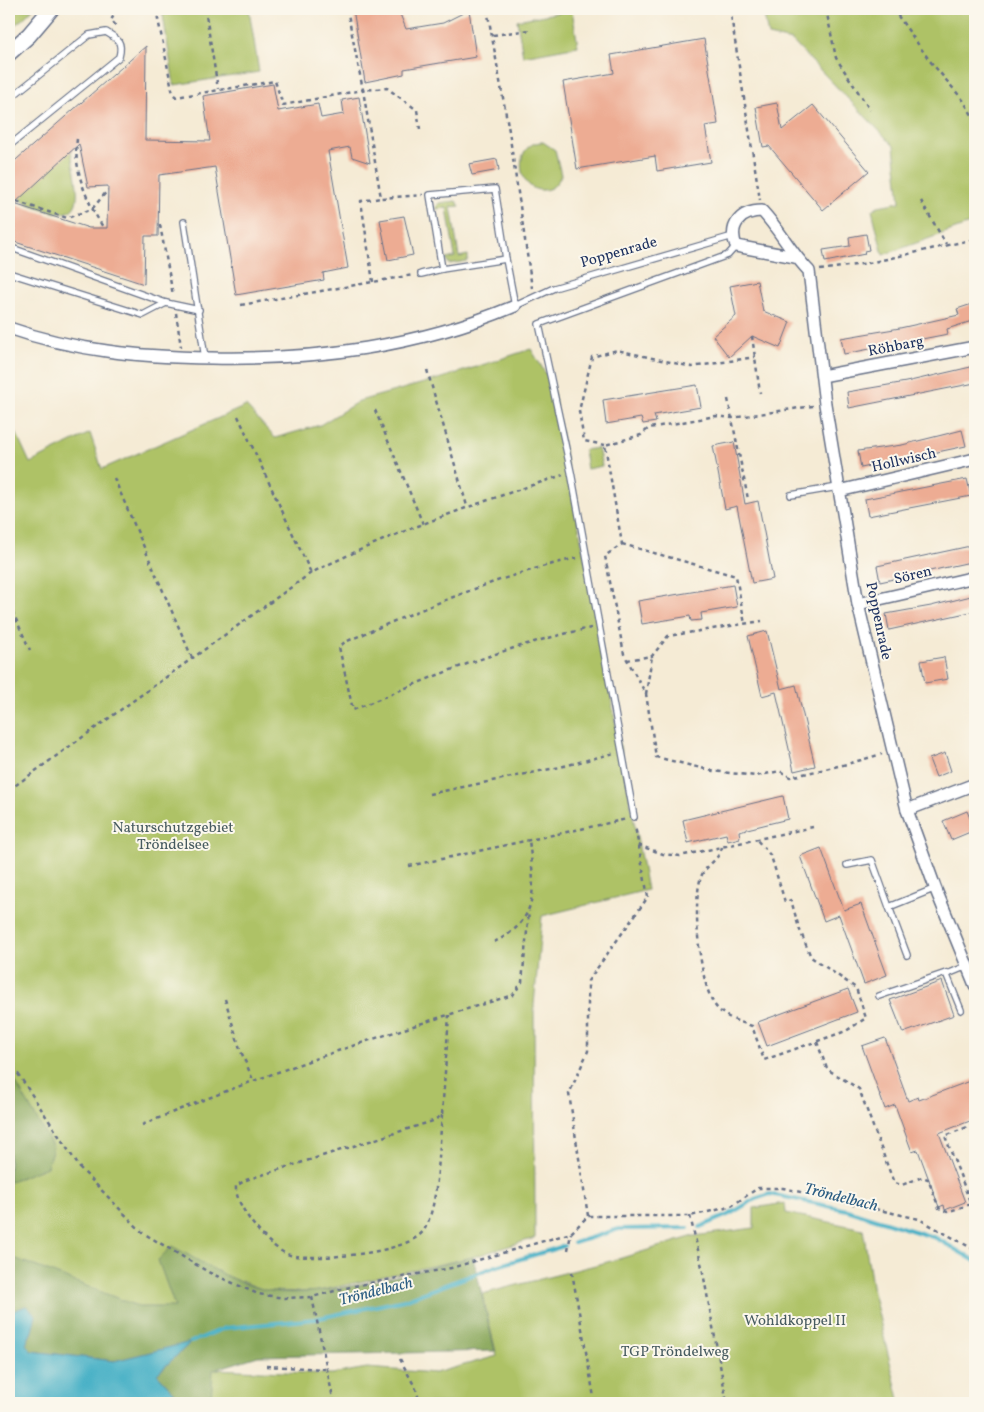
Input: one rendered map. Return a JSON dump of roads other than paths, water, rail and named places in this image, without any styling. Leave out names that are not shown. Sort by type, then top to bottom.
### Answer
[{"type":"street","points":[[9,53],[29,35],[51,9]]},
{"type":"street","points":[[735,242],[734,227],[740,218],[750,211],[762,211],[784,237],[795,257]]},
{"type":"street","name":"Poppenrade","points":[[735,242],[795,257],[809,271],[825,404],[858,604],[907,810],[936,888],[971,968],[975,984]]},
{"type":"street","points":[[9,328],[44,340],[96,351],[183,359],[264,359],[317,356],[383,346],[491,316],[515,306]]},
{"type":"street","name":"Röhbarg","points":[[822,376],[975,347]]},
{"type":"street","name":"Hollwisch","points":[[839,489],[975,460]]},
{"type":"street","name":"Sören","points":[[858,604],[975,577]]},
{"type":"street","points":[[907,810],[975,784]]},
{"type":"lane","points":[[9,99],[89,35],[106,32],[118,39],[122,46],[119,57],[9,146]]},
{"type":"lane","points":[[442,269],[430,195],[495,189],[515,306]]},
{"type":"lane","points":[[184,222],[206,358]]},
{"type":"lane","points":[[634,817],[571,472],[538,324],[728,255],[735,242]]},
{"type":"lane","name":"Poppenrade","points":[[515,306],[554,288],[735,242]]},
{"type":"lane","points":[[9,247],[166,303],[199,310]]},
{"type":"lane","points":[[421,274],[506,258]]},
{"type":"lane","points":[[9,273],[143,315],[166,303]]},
{"type":"lane","points":[[791,495],[839,489]]},
{"type":"lane","points":[[847,865],[872,860],[908,955]]},
{"type":"lane","points":[[889,907],[936,888]]},
{"type":"lane","points":[[879,996],[946,973],[950,974],[971,968]]},
{"type":"lane","points":[[946,973],[961,1010]]},
{"type":"water","points":[[26,1306],[36,1315],[26,1344],[31,1351],[114,1361],[191,1342],[157,1374],[184,1403],[9,1403],[11,1312]]},
{"type":"waterway","name":"Tröndelbach","points":[[700,1227],[730,1214],[755,1199],[770,1194],[847,1210],[936,1238],[975,1261]]},
{"type":"waterway","name":"Tröndelbach","points":[[574,1243],[619,1229],[688,1228]]},
{"type":"waterway","name":"Tröndelbach","points":[[191,1342],[225,1328],[315,1319],[404,1300],[497,1266],[564,1246]]},
{"type":"park label","name":"Naturschutzgebiet Tröndelsee","points":[[173,836]]},
{"type":"park label","name":"Wohldkoppel II","points":[[795,1321]]},
{"type":"park label","name":"TGP Tröndelweg","points":[[675,1352]]}]
